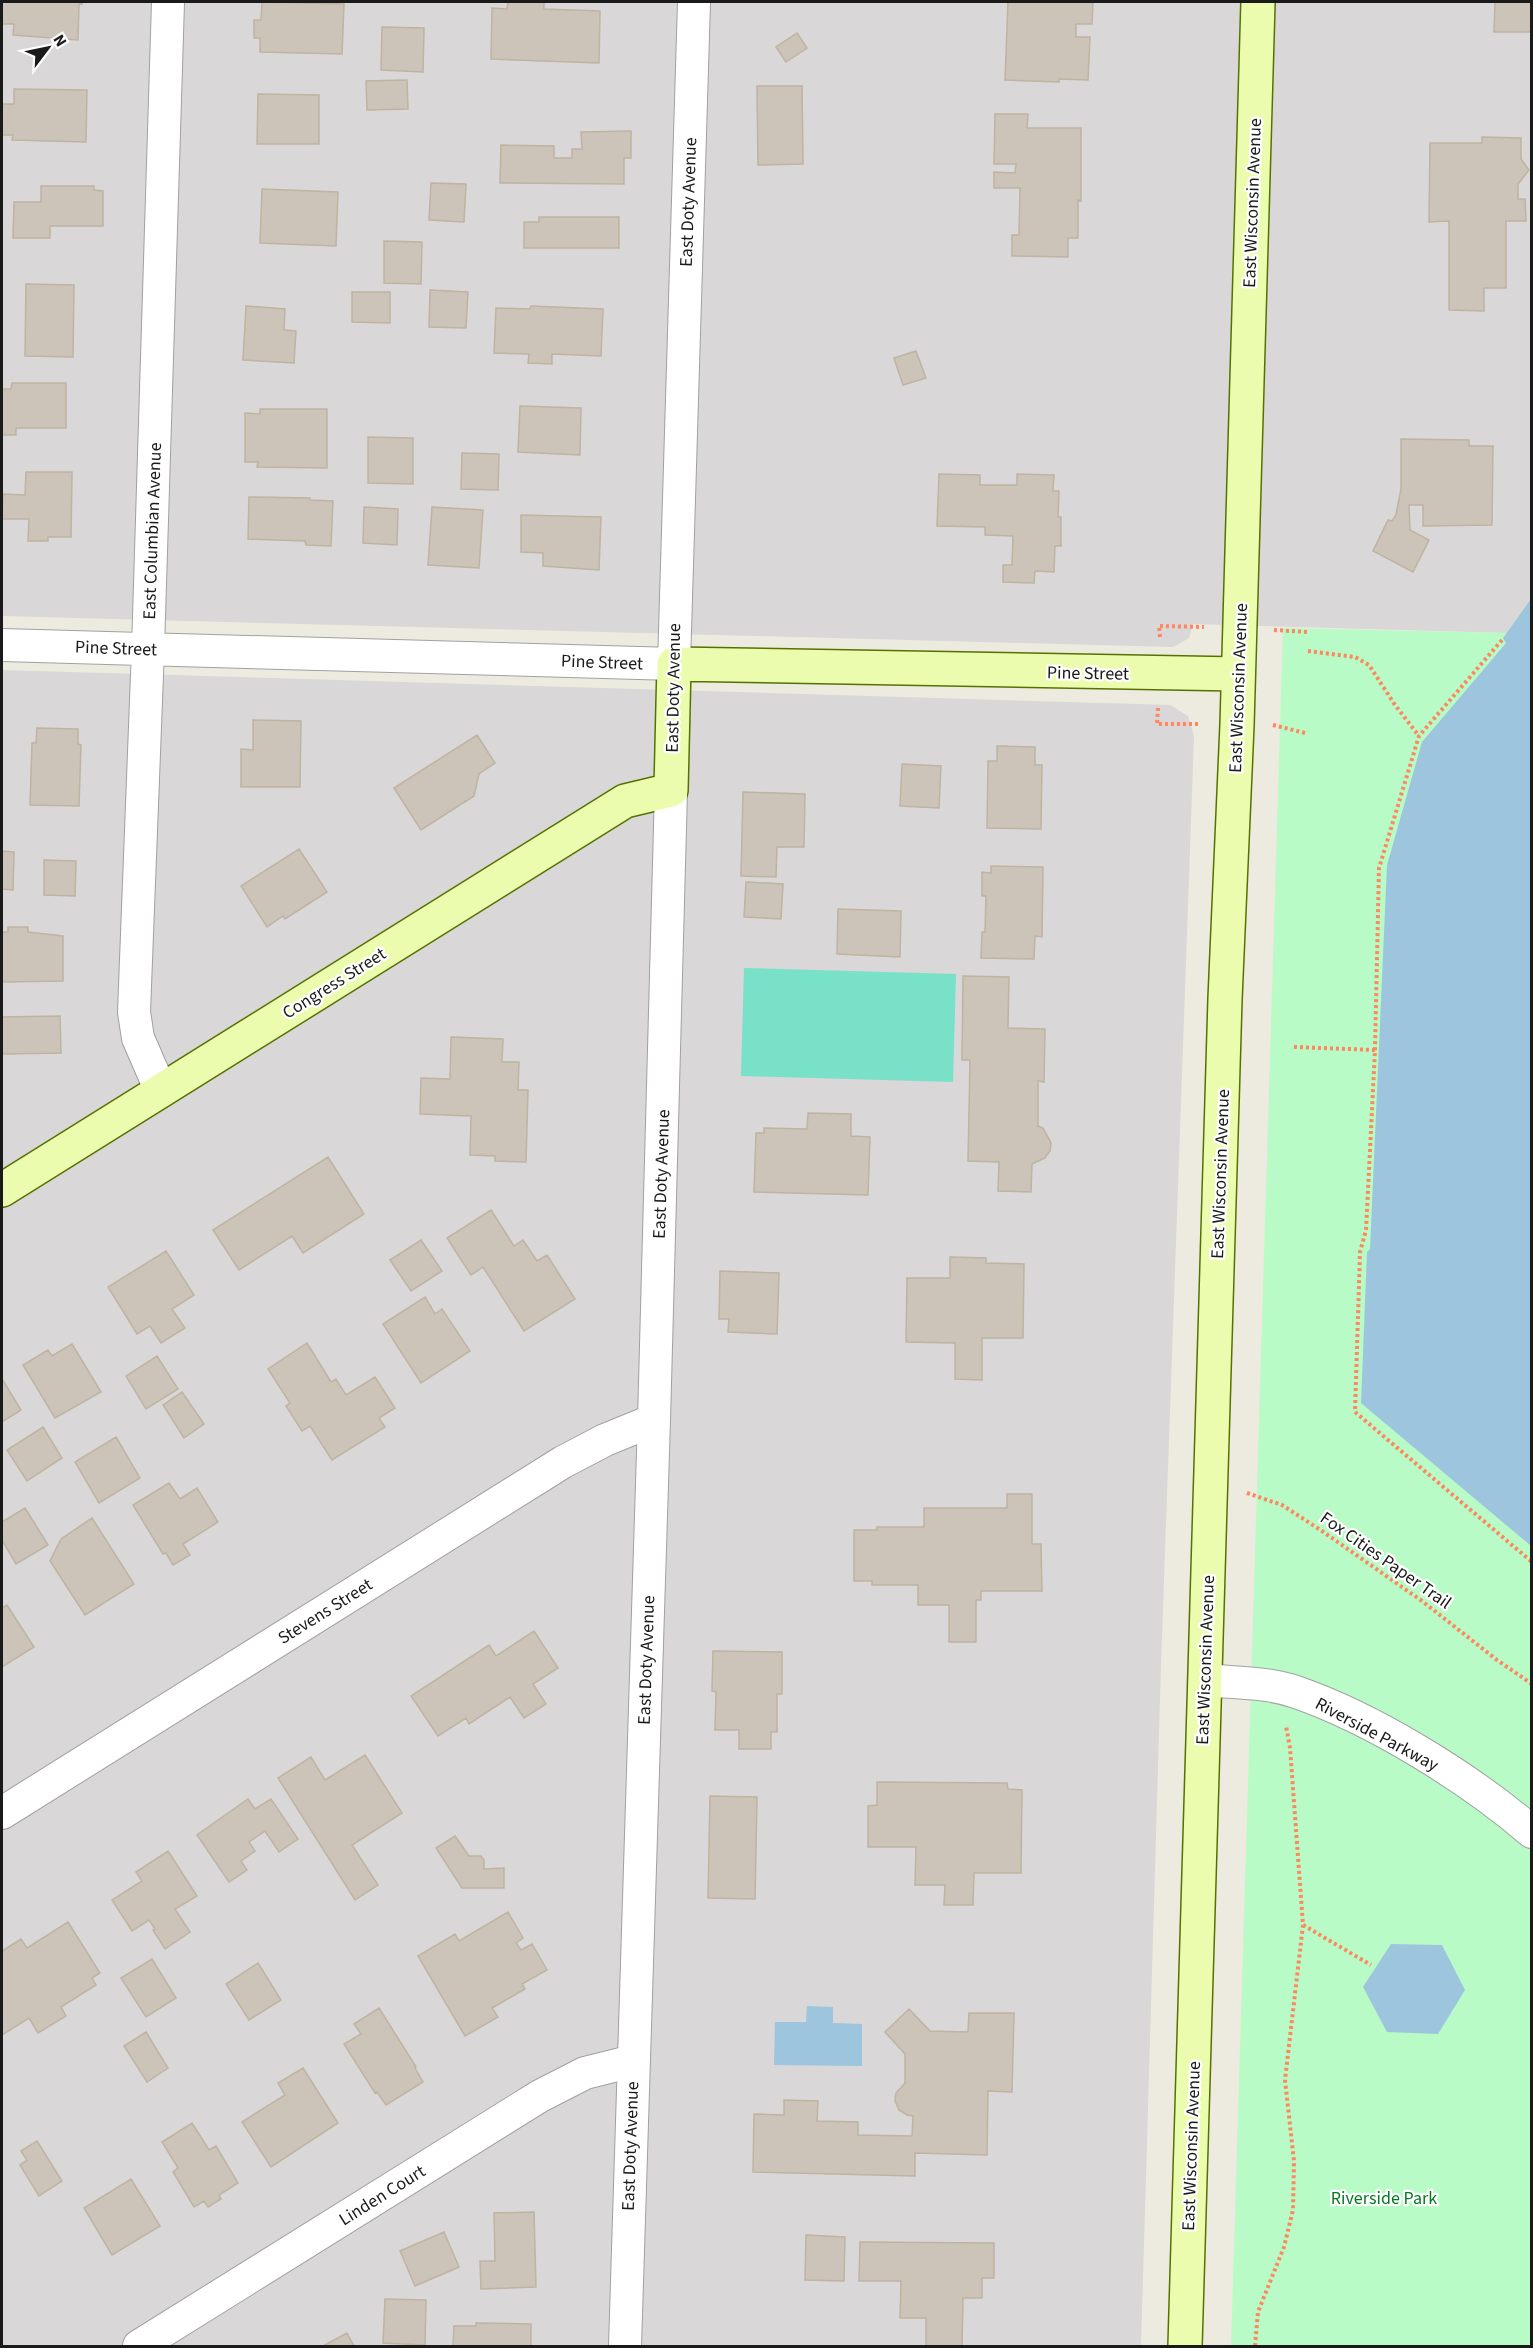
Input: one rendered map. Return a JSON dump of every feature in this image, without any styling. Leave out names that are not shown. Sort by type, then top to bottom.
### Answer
[{"type":"main road","name":"East Wisconsin Avenue","points":[[1185,2346],[1225,999],[1238,674],[1258,2]]},
{"type":"main road","name":"Pine Street","points":[[674,664],[1238,674]]},
{"type":"main road","name":"East Doty Avenue","points":[[671,790],[674,664]]},
{"type":"main road","name":"Congress Street","points":[[2,1190],[625,801],[671,790]]},
{"type":"street","name":"East Columbian Avenue","points":[[161,1091],[138,1038],[134,1012],[168,2]]},
{"type":"street","name":"East Doty Avenue","points":[[674,664],[694,2]]},
{"type":"street","name":"Pine Street","points":[[2,645],[674,664]]},
{"type":"street","name":"East Doty Avenue","points":[[625,2346],[671,790]]},
{"type":"street","name":"Stevens Street","points":[[2,1813],[563,1462],[605,1440],[654,1420]]},
{"type":"street","name":"Riverside Parkway","points":[[1205,1680],[1278,1687],[1331,1707],[1383,1732],[1438,1764],[1532,1832]]},
{"type":"street","name":"Linden Court","points":[[139,2346],[540,2096],[585,2073],[633,2061]]},
{"type":"path","points":[[1502,640],[1419,736],[1379,868],[1375,1050],[1366,1230],[1360,1252],[1355,1412],[1532,1563]]},
{"type":"path","points":[[1308,651],[1355,657],[1369,665],[1419,736]]},
{"type":"path","points":[[1294,1047],[1375,1050]]},
{"type":"path","name":"Fox Cities Paper Trail","points":[[1210,1488],[1252,1494],[1282,1505],[1422,1601],[1497,1660],[1532,1684]]},
{"type":"path","points":[[1255,2346],[1258,2312],[1284,2247],[1293,2210],[1294,2161],[1285,2080],[1303,1925],[1290,1748],[1285,1721]]},
{"type":"path","points":[[1303,1925],[1371,1965]]},
{"type":"shaded area","points":[[2,2],[1531,2],[1532,599],[1508,633],[1193,624],[1189,638],[1173,647],[2,616]]},
{"type":"shaded area","points":[[2,670],[1170,705],[1188,716],[1194,736],[1161,1664],[1141,2346],[2,2346]]},
{"type":"green space","name":"Riverside Park","points":[[1283,628],[1508,633],[1503,638],[1506,642],[1370,1249],[1361,1402],[1531,1546],[1531,2346],[1231,2346]]},
{"type":"green space","points":[[744,968],[956,974],[953,1082],[741,1076]]},
{"type":"water","points":[[1531,599],[1531,1546],[1361,1403],[1387,865],[1422,742],[1506,643],[1503,638]]},
{"type":"water","points":[[1391,1944],[1442,1945],[1465,1990],[1438,2034],[1387,2032],[1363,1987]]},
{"type":"water","points":[[807,2006],[833,2007],[833,2023],[862,2024],[862,2066],[774,2065],[775,2022],[806,2022]]},
{"type":"building","points":[[2,2],[82,2],[82,4],[79,3],[78,40],[13,35],[14,24],[2,24]]},
{"type":"building","points":[[262,2],[344,4],[342,54],[260,52],[260,38],[254,38],[254,20],[261,20]]},
{"type":"building","points":[[508,2],[544,2],[544,9],[600,11],[599,63],[491,59],[492,8],[507,9]]},
{"type":"building","points":[[1008,2],[1093,2],[1092,24],[1076,24],[1076,37],[1090,37],[1088,80],[1059,79],[1059,82],[1005,80]]},
{"type":"building","points":[[1495,2],[1532,2],[1532,32],[1494,32]]},
{"type":"building","points":[[382,27],[424,28],[423,72],[381,70]]},
{"type":"building","points":[[797,33],[807,48],[786,62],[776,47]]},
{"type":"building","points":[[407,80],[408,109],[367,110],[366,81]]},
{"type":"building","points":[[757,86],[802,86],[803,164],[758,165]]},
{"type":"building","points":[[14,89],[87,90],[86,142],[12,140],[13,135],[2,135],[2,104],[14,104]]},
{"type":"building","points":[[258,94],[319,95],[319,144],[257,144]]},
{"type":"building","points":[[995,114],[1028,114],[1027,128],[1081,128],[1081,201],[1078,200],[1078,238],[1068,238],[1068,257],[1012,256],[1012,235],[1019,235],[1020,188],[994,188],[994,172],[1015,173],[1016,164],[994,164]]},
{"type":"building","points":[[631,131],[631,158],[624,158],[624,184],[500,183],[501,145],[554,146],[554,158],[572,158],[572,149],[582,149],[581,132]]},
{"type":"building","points":[[1482,137],[1521,138],[1521,159],[1529,170],[1518,184],[1518,199],[1525,199],[1526,221],[1506,221],[1506,288],[1484,288],[1484,311],[1449,310],[1449,221],[1429,222],[1430,143],[1482,143]]},
{"type":"building","points":[[431,183],[466,184],[464,222],[429,220]]},
{"type":"building","points":[[41,186],[94,186],[94,190],[103,191],[103,226],[50,226],[50,238],[13,238],[14,202],[41,202]]},
{"type":"building","points":[[262,189],[338,192],[336,246],[260,243]]},
{"type":"building","points":[[539,217],[619,217],[619,248],[524,248],[524,222],[539,222]]},
{"type":"building","points":[[384,241],[422,242],[421,284],[384,283]]},
{"type":"building","points":[[26,284],[74,285],[73,357],[25,356]]},
{"type":"building","points":[[430,290],[468,292],[466,328],[429,327]]},
{"type":"building","points":[[352,292],[390,292],[390,323],[352,322]]},
{"type":"building","points":[[246,306],[285,309],[284,330],[296,331],[294,363],[243,360]]},
{"type":"building","points":[[531,306],[603,309],[601,356],[552,354],[552,364],[528,363],[529,354],[494,353],[496,308],[530,309]]},
{"type":"building","points":[[916,351],[926,378],[903,385],[894,358]]},
{"type":"building","points":[[12,383],[66,383],[66,428],[16,428],[16,435],[2,435],[2,389],[11,389]]},
{"type":"building","points":[[520,406],[581,408],[580,455],[518,452]]},
{"type":"building","points":[[260,409],[327,409],[327,468],[257,467],[258,462],[245,462],[245,413],[260,414]]},
{"type":"building","points":[[368,437],[413,438],[413,484],[368,483]]},
{"type":"building","points":[[1401,439],[1469,440],[1469,446],[1493,446],[1492,525],[1423,526],[1423,505],[1409,505],[1410,530],[1429,540],[1413,572],[1373,551],[1388,520],[1392,521],[1396,515],[1401,489]]},
{"type":"building","points":[[462,453],[499,454],[498,490],[461,489]]},
{"type":"building","points":[[26,472],[72,472],[71,537],[48,537],[48,541],[28,541],[29,519],[2,519],[3,494],[25,495]]},
{"type":"building","points":[[939,474],[980,475],[980,485],[1017,485],[1017,474],[1054,475],[1053,491],[1059,491],[1058,517],[1061,517],[1061,546],[1055,546],[1054,572],[1035,571],[1034,583],[1003,582],[1003,565],[1012,565],[1013,536],[985,535],[985,527],[937,526]]},
{"type":"building","points":[[249,497],[310,498],[310,500],[333,501],[331,546],[306,545],[305,541],[248,539]]},
{"type":"building","points":[[364,507],[398,509],[397,545],[363,543]]},
{"type":"building","points":[[432,507],[483,510],[479,568],[428,565]]},
{"type":"building","points":[[521,515],[601,517],[599,570],[543,566],[543,553],[521,552]]},
{"type":"building","points":[[253,720],[301,721],[300,787],[241,787],[241,749],[253,750]]},
{"type":"building","points":[[37,728],[78,729],[78,744],[81,745],[79,806],[30,805],[32,743],[36,743]]},
{"type":"building","points":[[477,735],[495,763],[479,774],[474,796],[421,830],[394,788]]},
{"type":"building","points":[[997,746],[1035,747],[1035,765],[1042,765],[1041,829],[987,828],[988,761],[997,761]]},
{"type":"building","points":[[902,764],[941,766],[939,808],[900,806]]},
{"type":"building","points":[[743,792],[805,794],[804,847],[777,847],[776,877],[741,876]]},
{"type":"building","points":[[299,849],[327,892],[285,919],[283,916],[267,927],[241,886]]},
{"type":"building","points":[[2,851],[14,852],[13,890],[2,889]]},
{"type":"building","points":[[44,860],[76,861],[75,896],[44,895]]},
{"type":"building","points":[[991,866],[1043,867],[1042,937],[1035,936],[1034,959],[981,958],[982,932],[985,932],[986,896],[982,896],[982,872],[991,873]]},
{"type":"building","points":[[746,882],[783,884],[781,919],[744,917]]},
{"type":"building","points":[[838,909],[901,911],[900,957],[837,954]]},
{"type":"building","points":[[8,927],[28,927],[28,932],[63,936],[63,981],[2,982],[2,932],[8,932]]},
{"type":"building","points":[[963,976],[1009,977],[1008,1028],[1045,1029],[1044,1082],[1038,1081],[1038,1126],[1043,1128],[1051,1143],[1050,1151],[1045,1158],[1032,1164],[1031,1192],[998,1191],[999,1162],[968,1161],[970,1060],[962,1060]]},
{"type":"building","points":[[60,1016],[61,1053],[2,1054],[2,1017]]},
{"type":"building","points":[[451,1037],[503,1039],[502,1062],[519,1062],[518,1090],[528,1090],[526,1162],[495,1161],[495,1156],[470,1155],[471,1116],[420,1114],[421,1078],[450,1079]]},
{"type":"building","points":[[808,1113],[851,1114],[851,1136],[870,1137],[868,1195],[754,1192],[756,1133],[764,1133],[764,1128],[807,1129]]},
{"type":"building","points":[[328,1157],[364,1214],[303,1253],[292,1236],[239,1270],[213,1230]]},
{"type":"building","points":[[491,1210],[514,1246],[523,1240],[537,1261],[547,1255],[575,1299],[524,1331],[483,1267],[471,1275],[447,1238]]},
{"type":"building","points":[[421,1240],[442,1271],[411,1291],[390,1260]]},
{"type":"building","points":[[166,1251],[194,1295],[172,1309],[185,1328],[161,1343],[150,1326],[137,1334],[108,1287]]},
{"type":"building","points":[[950,1257],[986,1258],[986,1263],[1024,1264],[1023,1338],[982,1338],[982,1380],[955,1379],[955,1343],[906,1342],[907,1278],[950,1278]]},
{"type":"building","points":[[720,1271],[779,1273],[777,1334],[728,1332],[729,1319],[719,1319]]},
{"type":"building","points":[[425,1297],[435,1314],[442,1309],[470,1351],[421,1383],[383,1324]]},
{"type":"building","points":[[307,1343],[331,1382],[336,1379],[346,1395],[375,1377],[395,1408],[379,1418],[385,1427],[332,1460],[310,1426],[302,1431],[286,1406],[290,1403],[268,1369]]},
{"type":"building","points":[[72,1344],[101,1392],[55,1418],[23,1365],[48,1350],[52,1356]]},
{"type":"building","points":[[157,1356],[178,1389],[146,1409],[126,1376]]},
{"type":"building","points":[[2,1379],[21,1410],[2,1422]]},
{"type":"building","points":[[182,1392],[204,1424],[184,1438],[163,1405]]},
{"type":"building","points":[[43,1427],[62,1458],[27,1481],[7,1450]]},
{"type":"building","points":[[116,1437],[140,1478],[99,1503],[75,1462]]},
{"type":"building","points":[[169,1483],[180,1499],[197,1488],[218,1522],[183,1544],[190,1555],[173,1565],[166,1553],[163,1554],[133,1505]]},
{"type":"building","points":[[1007,1494],[1032,1494],[1032,1544],[1041,1544],[1042,1591],[981,1591],[981,1600],[976,1600],[976,1642],[949,1642],[949,1605],[918,1605],[918,1585],[872,1585],[872,1581],[854,1581],[854,1530],[877,1530],[877,1527],[924,1527],[924,1508],[1007,1508]]},
{"type":"building","points":[[25,1508],[48,1545],[16,1564],[2,1540],[2,1522]]},
{"type":"building","points":[[92,1518],[134,1584],[85,1615],[50,1561],[61,1539]]},
{"type":"building","points":[[7,1605],[34,1647],[2,1667],[2,1608]]},
{"type":"building","points":[[534,1631],[558,1668],[533,1684],[546,1704],[524,1718],[510,1697],[469,1724],[466,1718],[438,1736],[411,1696],[489,1645],[496,1656]]},
{"type":"building","points":[[713,1651],[782,1652],[782,1694],[777,1694],[777,1732],[771,1732],[771,1749],[739,1749],[739,1730],[715,1730],[716,1692],[712,1691]]},
{"type":"building","points":[[365,1755],[402,1813],[352,1845],[378,1885],[355,1900],[278,1778],[311,1757],[325,1780]]},
{"type":"building","points":[[877,1782],[1007,1783],[1008,1789],[1022,1790],[1021,1873],[974,1873],[973,1905],[944,1905],[945,1885],[915,1885],[916,1847],[868,1847],[868,1806],[877,1805]]},
{"type":"building","points":[[710,1796],[757,1797],[755,1899],[708,1898]]},
{"type":"building","points":[[248,1799],[255,1809],[271,1799],[298,1839],[279,1852],[265,1831],[249,1842],[255,1851],[241,1861],[247,1870],[229,1882],[197,1835]]},
{"type":"building","points":[[455,1836],[469,1856],[481,1856],[484,1860],[484,1869],[504,1868],[504,1888],[462,1888],[436,1848]]},
{"type":"building","points":[[168,1851],[197,1896],[175,1909],[190,1932],[165,1949],[149,1920],[132,1931],[112,1900],[142,1881],[136,1872]]},
{"type":"building","points":[[508,1912],[523,1938],[516,1943],[521,1950],[532,1944],[547,1970],[522,1984],[525,1989],[492,2008],[498,2017],[465,2036],[418,1956],[455,1934],[459,1941]]},
{"type":"building","points":[[68,1922],[100,1973],[92,1978],[96,1985],[61,2007],[66,2016],[38,2033],[29,2018],[2,2035],[2,1951],[21,1939],[27,1948]]},
{"type":"building","points":[[152,1959],[176,1998],[146,2017],[121,1978]]},
{"type":"building","points":[[258,1963],[281,2000],[249,2020],[226,1984]]},
{"type":"building","points":[[379,2008],[423,2082],[386,2105],[377,2092],[375,2093],[344,2044],[361,2034],[354,2024]]},
{"type":"building","points":[[909,2009],[930,2031],[968,2032],[969,2013],[1014,2013],[1012,2092],[988,2091],[987,2155],[915,2153],[915,2176],[753,2172],[754,2114],[784,2115],[784,2100],[818,2101],[817,2121],[858,2122],[858,2135],[912,2136],[913,2116],[899,2110],[895,2101],[896,2093],[905,2083],[905,2054],[885,2032]]},
{"type":"building","points":[[146,2032],[168,2068],[147,2082],[124,2046]]},
{"type":"building","points":[[303,2068],[338,2123],[271,2167],[242,2122],[285,2095],[278,2083]]},
{"type":"building","points":[[192,2123],[209,2150],[216,2146],[238,2183],[219,2195],[221,2199],[208,2207],[204,2201],[194,2207],[173,2172],[178,2168],[162,2142]]},
{"type":"building","points":[[37,2141],[62,2181],[39,2196],[20,2165],[27,2160],[21,2151]]},
{"type":"building","points":[[131,2179],[160,2226],[112,2255],[84,2208]]},
{"type":"building","points":[[534,2212],[536,2287],[481,2289],[480,2261],[495,2261],[494,2213]]},
{"type":"building","points":[[444,2232],[459,2267],[415,2286],[400,2251]]},
{"type":"building","points":[[806,2235],[845,2237],[844,2281],[805,2280]]},
{"type":"building","points":[[860,2242],[994,2243],[994,2278],[982,2278],[982,2298],[963,2298],[962,2346],[926,2346],[926,2318],[900,2318],[901,2281],[859,2281]]},
{"type":"building","points":[[385,2299],[426,2300],[425,2345],[383,2343]]},
{"type":"building","points":[[476,2323],[531,2324],[531,2346],[453,2346],[454,2326],[476,2326]]},
{"type":"building","points":[[347,2333],[354,2346],[323,2346]]}]
